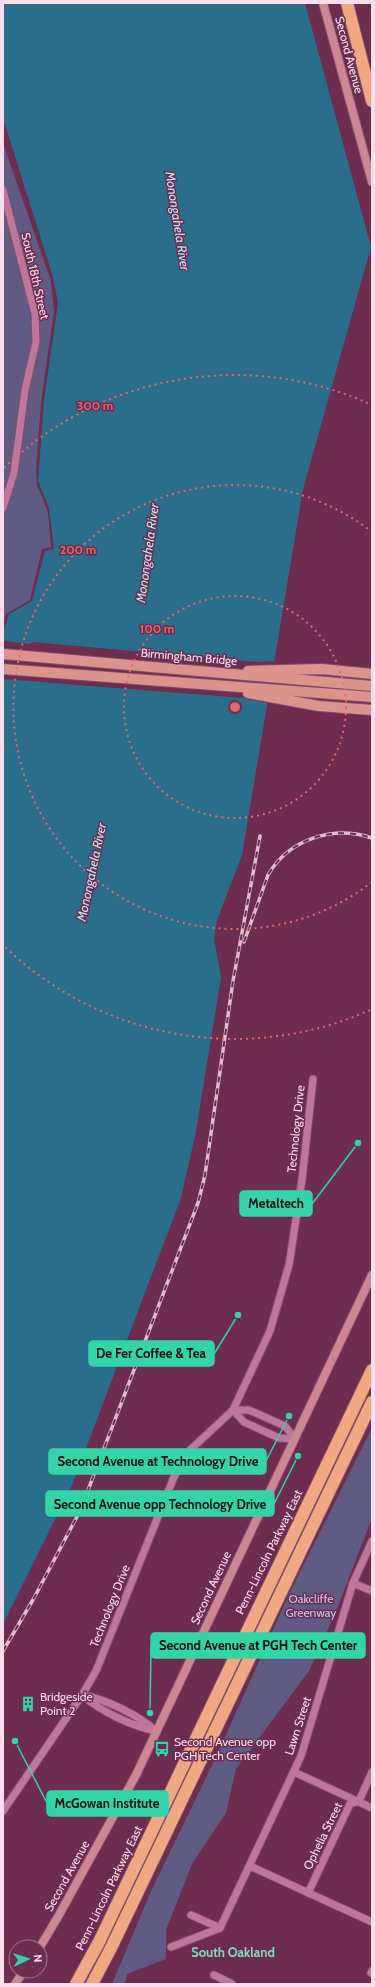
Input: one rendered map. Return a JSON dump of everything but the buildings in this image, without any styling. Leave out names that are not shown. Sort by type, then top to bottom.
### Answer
[{"type":"highway","points":[[347,3],[372,101]]},
{"type":"highway","name":"Penn-Lincoln Parkway East","points":[[76,1984],[99,1942],[372,1370]]},
{"type":"highway","points":[[92,1984],[111,1948],[372,1402]]},
{"type":"main road","name":"Second Avenue","points":[[323,3],[372,182]]},
{"type":"main road","name":"Birmingham Bridge","points":[[3,654],[372,686]]},
{"type":"main road","points":[[3,669],[210,686],[372,697]]},
{"type":"main road","points":[[217,672],[322,669],[372,674]]},
{"type":"main road","points":[[210,686],[319,706],[372,710]]},
{"type":"main road","name":"Second Avenue","points":[[45,1939],[118,1809],[157,1731],[372,1275]]},
{"type":"street","name":"South 18th Street","points":[[3,190],[35,314],[36,332],[24,390],[14,474],[3,508]]},
{"type":"street","name":"Technology Drive","points":[[3,1811],[82,1695],[99,1664],[179,1468],[194,1445],[233,1410],[270,1331],[289,1265],[302,1180],[312,1079]]},
{"type":"street","points":[[233,1410],[249,1410],[285,1426],[295,1439]]},
{"type":"street","points":[[233,1410],[244,1422],[279,1438],[295,1439]]},
{"type":"street","name":"Lawn Street","points":[[220,1928],[301,1756],[353,1583],[372,1541]]},
{"type":"street","points":[[353,1583],[372,1591]]},
{"type":"street","points":[[82,1695],[92,1704],[143,1729],[157,1731]]},
{"type":"street","points":[[294,1772],[372,1808]]},
{"type":"street","name":"Ophelia Street","points":[[308,1892],[350,1804],[359,1801],[372,1772]]},
{"type":"street","points":[[250,1866],[372,1922]]},
{"type":"street","points":[[191,1915],[220,1928]]},
{"type":"street","points":[[172,1947],[220,1928]]},
{"type":"street","points":[[214,1975],[232,1984]]},
{"type":"green space","points":[[3,143],[51,281],[54,311],[41,403],[36,469],[37,485],[48,512],[51,547],[42,549],[30,600],[6,614],[3,625]]},
{"type":"green space","name":"Oakcliffe Greenway","points":[[372,1428],[372,1518],[335,1614],[309,1671],[236,1769],[226,1813],[192,1864],[166,1930],[166,1959],[127,1974],[125,1984],[112,1984],[151,1891],[216,1757],[289,1594]]},
{"type":"water","name":"Monongahela River","points":[[3,3],[305,3],[371,247],[303,489],[242,855],[217,920],[214,939],[221,977],[196,1131],[181,1198],[72,1485],[3,1624],[3,632],[9,614],[32,601],[45,551],[54,549],[49,508],[38,481],[44,400],[58,303],[53,277],[3,118]]},
{"type":"pier","points":[[3,641],[30,644],[32,642],[257,662],[275,661],[268,703],[243,698],[3,679]]},
{"type":"railway","points":[[244,942],[268,875],[288,852],[313,838],[327,835],[342,833],[357,834],[372,838]]},
{"type":"railway","points":[[3,1651],[34,1598],[80,1511],[198,1203],[205,1175],[233,981],[260,836]]},
{"type":"place","name":"Metaltech","points":[[358,1143]]},
{"type":"place","name":"De Fer Coffee & Tea","points":[[238,1315]]},
{"type":"place","name":"Second Avenue at Technology Drive","points":[[289,1416]]},
{"type":"place","name":"Second Avenue opp Technology Drive","points":[[298,1456]]},
{"type":"place","name":"Bridgeside Point 2","points":[[28,1704]]},
{"type":"place","name":"Second Avenue at PGH Tech Center","points":[[150,1713]]},
{"type":"place","name":"McGowan Institute","points":[[15,1741]]},
{"type":"place","name":"Second Avenue opp PGH Tech Center","points":[[162,1749]]},
{"type":"district","name":"South Oakland","points":[[233,1952]]}]
